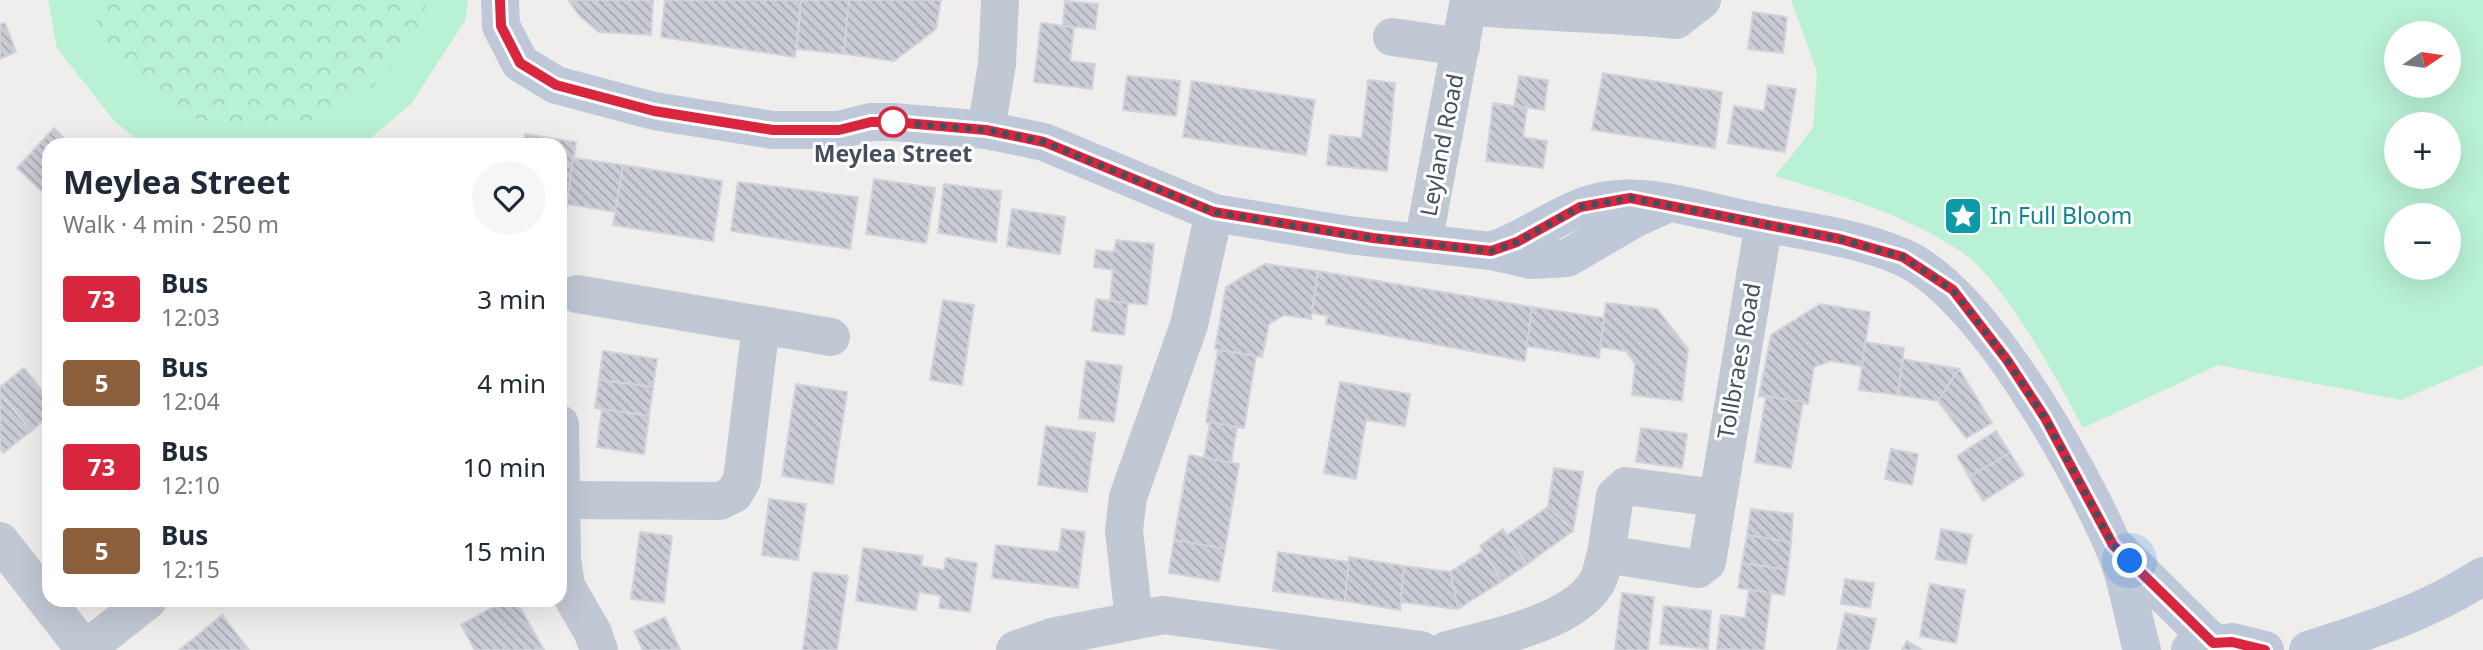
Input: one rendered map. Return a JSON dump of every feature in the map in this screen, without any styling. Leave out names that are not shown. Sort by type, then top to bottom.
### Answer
[{"type":"street","name":"Leyland Road","points":[[500,0],[501,26],[520,63],[556,85],[654,111],[773,130],[839,130],[871,122],[986,130],[1044,142],[1214,212],[1491,251],[1517,242],[1580,207],[1630,198],[1840,239],[1903,257],[1953,290],[2007,360],[2045,418],[2113,545],[2201,647]]},
{"type":"street","points":[[986,130],[997,64],[1000,0]]},
{"type":"street","name":"Leyland Road","points":[[1423,243],[1469,3],[1554,14],[1594,12],[1676,20],[1702,0]]},
{"type":"street","name":"Leyland Road","points":[[1392,37],[1461,47]]},
{"type":"street","points":[[1134,620],[1124,530],[1128,497],[1189,325],[1214,212]]},
{"type":"street","name":"Tollbraes Road","points":[[1606,554],[1699,569],[1707,562],[1764,223]]},
{"type":"street","points":[[577,294],[831,337]]},
{"type":"street","points":[[567,500],[720,501],[734,494],[743,480],[761,325]]},
{"type":"street","points":[[1447,650],[1531,626],[1576,604],[1596,584],[1606,554],[1615,496],[1626,486],[1716,498]]},
{"type":"street","points":[[0,541],[42,595]]},
{"type":"street","name":"Leyland Road","points":[[2113,545],[2142,650]]},
{"type":"street","points":[[2308,650],[2364,633],[2446,600],[2483,576]]},
{"type":"street","points":[[567,588],[593,633],[599,650]]},
{"type":"street","points":[[2395,650],[2446,600]]},
{"type":"street","points":[[51,607],[85,650],[139,607]]},
{"type":"street","points":[[1015,650],[1052,636],[1163,615],[1194,617],[1421,650]]},
{"type":"street","points":[[2201,647],[2241,643],[2265,650]]},
{"type":"green space","points":[[48,0],[468,0],[465,21],[411,104],[371,138],[135,138],[114,121],[57,48]]},
{"type":"green space","points":[[90,0],[427,0],[412,38],[389,70],[360,96],[326,115],[288,126],[249,129],[210,123],[165,104],[128,69],[111,48],[98,25]]},
{"type":"green space","points":[[1791,0],[2483,0],[2483,365],[2401,400],[2218,365],[2083,428],[2045,359],[2012,308],[1995,285],[1962,252],[1895,216],[1775,176],[1813,128],[1817,72]]},
{"type":"building","points":[[568,0],[653,0],[651,35],[599,32],[579,15]]},
{"type":"building","points":[[665,0],[801,0],[795,57],[661,37]]},
{"type":"building","points":[[801,0],[849,0],[844,54],[797,49]]},
{"type":"building","points":[[849,0],[941,0],[936,29],[894,61],[844,54]]},
{"type":"building","points":[[1065,1],[1098,4],[1095,29],[1063,26]]},
{"type":"building","points":[[1753,12],[1787,17],[1783,53],[1748,49]]},
{"type":"building","points":[[5,23],[16,52],[0,59],[0,24]]},
{"type":"building","points":[[1041,23],[1074,27],[1070,61],[1095,64],[1092,89],[1034,82]]},
{"type":"building","points":[[1603,73],[1722,92],[1715,148],[1592,130]]},
{"type":"building","points":[[1127,76],[1180,81],[1176,116],[1123,110]]},
{"type":"building","points":[[1519,76],[1548,80],[1544,110],[1514,106]]},
{"type":"building","points":[[1368,80],[1395,83],[1387,171],[1327,165],[1330,135],[1362,138]]},
{"type":"building","points":[[1192,81],[1315,100],[1306,155],[1183,137]]},
{"type":"building","points":[[1768,85],[1796,89],[1785,152],[1728,143],[1734,106],[1764,111]]},
{"type":"building","points":[[1493,103],[1527,108],[1523,137],[1547,141],[1543,168],[1486,161]]},
{"type":"building","points":[[54,128],[64,138],[45,138]]},
{"type":"building","points":[[525,134],[550,138],[525,138]]},
{"type":"building","points":[[42,141],[42,191],[17,168]]},
{"type":"building","points":[[567,141],[576,142],[567,206]]},
{"type":"building","points":[[573,158],[623,165],[616,212],[567,204]]},
{"type":"building","points":[[623,165],[722,181],[713,241],[613,225]]},
{"type":"building","points":[[874,179],[935,188],[926,243],[866,234]]},
{"type":"building","points":[[738,182],[858,197],[850,249],[731,231]]},
{"type":"building","points":[[944,184],[1001,191],[996,242],[938,233]]},
{"type":"building","points":[[1012,209],[1065,217],[1060,254],[1007,246]]},
{"type":"building","points":[[1116,240],[1154,244],[1147,305],[1110,301],[1113,270],[1094,267],[1096,250],[1114,252]]},
{"type":"building","points":[[1265,264],[1318,271],[1311,319],[1284,315],[1269,324],[1262,357],[1215,349],[1226,287]]},
{"type":"building","points":[[1318,271],[1532,307],[1525,361],[1326,324],[1328,316],[1312,313]]},
{"type":"building","points":[[1096,299],[1128,303],[1124,335],[1092,331]]},
{"type":"building","points":[[943,300],[974,305],[962,385],[930,380]]},
{"type":"building","points":[[1606,303],[1657,309],[1688,349],[1682,401],[1632,395],[1635,364],[1626,351],[1600,347]]},
{"type":"building","points":[[1820,304],[1870,312],[1862,366],[1830,361],[1814,367],[1808,404],[1759,396],[1771,335]]},
{"type":"building","points":[[1532,307],[1604,318],[1599,358],[1527,346]]},
{"type":"building","points":[[1865,342],[1904,348],[1898,395],[1859,390]]},
{"type":"building","points":[[1218,350],[1256,356],[1244,428],[1206,422]]},
{"type":"building","points":[[603,351],[657,359],[653,387],[599,380]]},
{"type":"building","points":[[1903,359],[1959,369],[1938,401],[1898,395]]},
{"type":"building","points":[[1086,361],[1122,366],[1114,422],[1079,418]]},
{"type":"building","points":[[24,368],[42,390],[42,422],[31,431],[0,393],[0,387]]},
{"type":"building","points":[[1959,369],[1992,423],[1966,438],[1938,401]]},
{"type":"building","points":[[599,380],[653,387],[649,416],[595,408]]},
{"type":"building","points":[[1340,382],[1410,394],[1405,426],[1366,420],[1356,479],[1324,473]]},
{"type":"building","points":[[796,384],[847,392],[833,484],[782,476]]},
{"type":"building","points":[[0,393],[31,431],[3,453],[0,448]]},
{"type":"building","points":[[1766,396],[1803,402],[1791,468],[1755,462]]},
{"type":"building","points":[[602,409],[649,416],[644,454],[597,447]]},
{"type":"building","points":[[1210,422],[1237,427],[1231,463],[1204,458]]},
{"type":"building","points":[[1046,426],[1095,433],[1087,492],[1038,485]]},
{"type":"building","points":[[1641,428],[1687,434],[1682,468],[1636,462]]},
{"type":"building","points":[[1996,431],[2010,453],[1969,477],[1957,456]]},
{"type":"building","points":[[1891,449],[1918,454],[1912,485],[1885,479]]},
{"type":"building","points":[[2010,453],[2024,475],[1983,501],[1969,477]]},
{"type":"building","points":[[1189,455],[1239,464],[1225,549],[1174,540]]},
{"type":"building","points":[[1554,468],[1583,472],[1573,531],[1548,507]]},
{"type":"building","points":[[769,499],[806,504],[798,560],[762,555]]},
{"type":"building","points":[[1548,507],[1573,531],[1527,564],[1507,535]]},
{"type":"building","points":[[1751,509],[1793,514],[1791,542],[1747,535]]},
{"type":"building","points":[[1062,529],[1085,532],[1078,588],[992,578],[996,545],[1059,552]]},
{"type":"building","points":[[1503,529],[1527,564],[1502,581],[1480,546]]},
{"type":"building","points":[[1941,529],[1972,535],[1966,564],[1936,559]]},
{"type":"building","points":[[640,532],[672,536],[664,603],[631,599]]},
{"type":"building","points":[[1747,535],[1791,542],[1788,570],[1742,563]]},
{"type":"building","points":[[1174,540],[1225,549],[1219,581],[1169,573]]},
{"type":"building","points":[[863,548],[923,556],[921,566],[944,570],[946,558],[977,563],[970,612],[939,608],[941,596],[919,592],[916,610],[856,601]]},
{"type":"building","points":[[1483,551],[1502,581],[1458,609],[1450,572]]},
{"type":"building","points":[[1278,552],[1349,562],[1345,601],[1273,591]]},
{"type":"building","points":[[1349,557],[1404,566],[1400,610],[1345,601]]},
{"type":"building","points":[[1742,563],[1788,570],[1784,595],[1738,588]]},
{"type":"building","points":[[1404,566],[1450,572],[1458,609],[1401,602]]},
{"type":"building","points":[[813,572],[848,576],[837,650],[803,650]]},
{"type":"building","points":[[1845,579],[1874,583],[1870,608],[1841,604]]},
{"type":"building","points":[[1930,584],[1965,590],[1956,643],[1920,636]]},
{"type":"building","points":[[1749,590],[1771,593],[1764,650],[1717,649],[1721,615],[1745,618]]},
{"type":"building","points":[[1622,593],[1654,597],[1648,650],[1615,650]]},
{"type":"building","points":[[1664,606],[1711,611],[1708,649],[1660,644]]},
{"type":"building","points":[[493,607],[520,607],[544,650],[475,650],[461,625]]},
{"type":"building","points":[[1845,613],[1876,619],[1869,650],[1837,650]]},
{"type":"building","points":[[222,615],[249,650],[179,650],[216,620]]},
{"type":"building","points":[[665,617],[680,650],[643,650],[634,631]]},
{"type":"building","points":[[1907,641],[1922,650],[1902,650]]},
{"type":"bus line","name":"73","points":[[500,0],[501,26],[520,63],[556,85],[654,111],[773,130],[839,130],[871,122],[904,122],[986,130],[1044,142],[1214,212],[1373,238],[1491,251],[1517,242],[1580,207],[1630,198],[1840,239],[1903,257],[1953,290],[2007,360],[2045,418],[2113,545],[2213,643],[2232,642],[2265,650]]},
{"type":"place","name":"Meylea Street","points":[[893,122]]},
{"type":"place","name":"In Full Bloom","points":[[1963,216]]},
{"type":"route","points":[[893,122],[986,130],[1044,142],[1214,212],[1348,235],[1491,251],[1517,242],[1580,207],[1630,198],[1840,239],[1903,257],[1953,290],[2007,360],[2045,418],[2113,545],[2130,561]]}]
